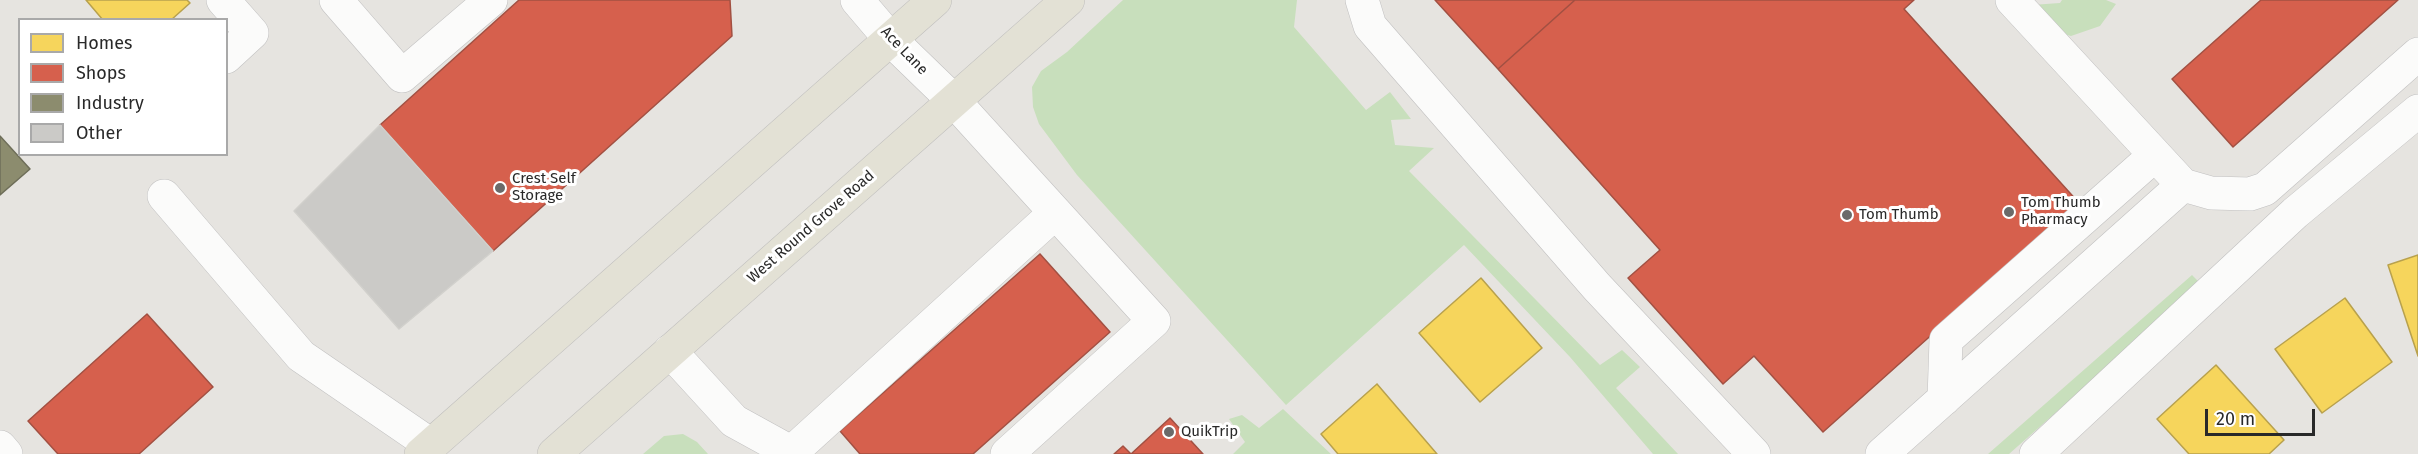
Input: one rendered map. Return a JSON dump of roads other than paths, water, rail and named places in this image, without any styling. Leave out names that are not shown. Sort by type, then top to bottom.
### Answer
[{"type":"main road","points":[[426,450],[935,0]]},
{"type":"main road","name":"West Round Grove Road","points":[[554,454],[1068,0]]},
{"type":"street","points":[[223,0],[252,33],[228,55]]},
{"type":"street","points":[[336,0],[402,76],[491,0]]},
{"type":"street","name":"Ace Lane","points":[[857,0],[891,40],[954,101],[1154,321],[1007,454]]},
{"type":"street","points":[[1362,0],[1370,26],[1597,287],[1754,454]]},
{"type":"street","points":[[2012,0],[2183,185],[2211,194],[2250,194],[2265,189],[2278,180],[2418,54]]},
{"type":"street","points":[[2036,454],[2295,213],[2418,111]]},
{"type":"street","points":[[1944,399],[1946,340],[2155,155]]},
{"type":"street","points":[[1882,454],[2183,185]]},
{"type":"street","points":[[164,196],[301,356],[426,450]]},
{"type":"street","points":[[670,351],[734,421],[792,453],[1055,213]]},
{"type":"street","points":[[0,447],[6,454]]},
{"type":"place","name":"Crest Self Storage","points":[[500,188]]},
{"type":"place","name":"Tom Thumb Pharmacy","points":[[2009,212]]},
{"type":"place","name":"Tom Thumb","points":[[1847,215]]},
{"type":"place","name":"QuikTrip","points":[[1169,432]]}]
